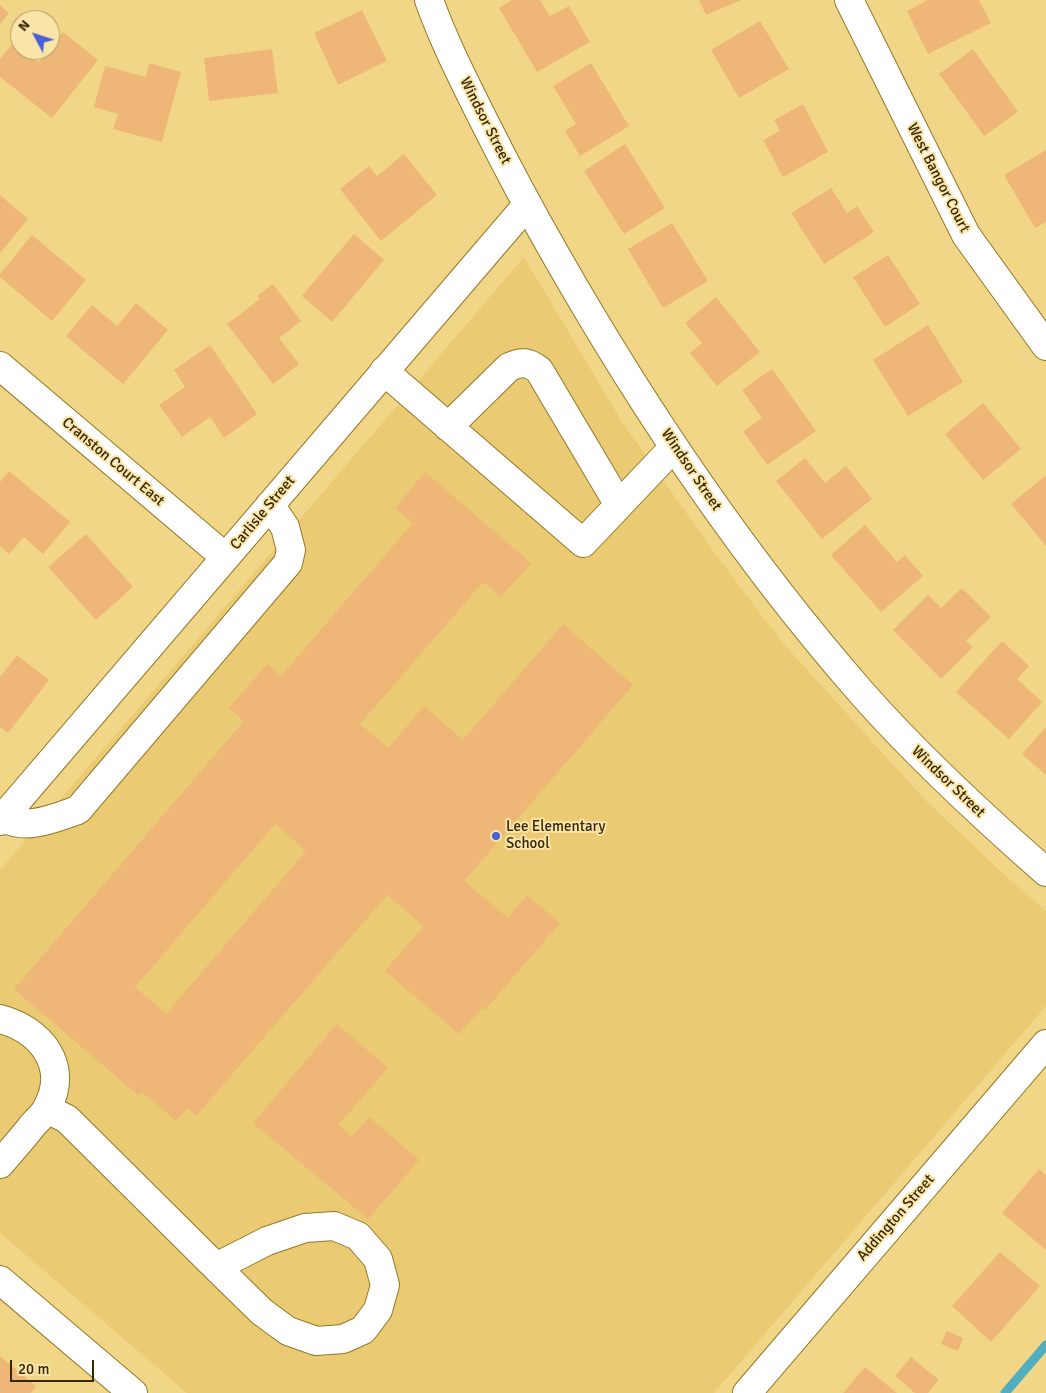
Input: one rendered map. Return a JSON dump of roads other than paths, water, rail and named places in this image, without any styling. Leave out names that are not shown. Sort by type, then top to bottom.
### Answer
[{"type":"street","name":"Windsor Street","points":[[429,0],[471,96],[527,204],[588,311],[674,447],[752,557],[812,634],[861,692],[926,761],[990,823],[1046,872]]},
{"type":"street","name":"West Bangor Court","points":[[849,0],[966,235],[1046,346]]},
{"type":"street","name":"Carlisle Street","points":[[1,818],[527,204]]},
{"type":"street","points":[[448,427],[509,367],[520,362],[530,363],[539,370],[619,505]]},
{"type":"street","name":"Cranston Court East","points":[[0,366],[226,557]]},
{"type":"street","points":[[384,372],[583,543],[674,447]]},
{"type":"street","points":[[1,818],[18,824],[58,817],[78,810],[288,563],[291,550],[285,527],[270,505]]},
{"type":"street","points":[[0,1019],[12,1022],[30,1032],[47,1049],[55,1067],[56,1085],[47,1109],[0,1164]]},
{"type":"street","name":"Addington Street","points":[[747,1393],[1046,1044]]},
{"type":"street","points":[[47,1109],[67,1118],[216,1267],[262,1312],[288,1331],[316,1341],[343,1339],[363,1330],[378,1310],[385,1285],[378,1259],[358,1236],[334,1226],[305,1228],[267,1240],[216,1267]]},
{"type":"street","points":[[0,1280],[133,1393]]},
{"type":"waterway","points":[[1005,1393],[1046,1345]]},
{"type":"place","name":"Lee Elementary School","points":[[496,836]]}]
